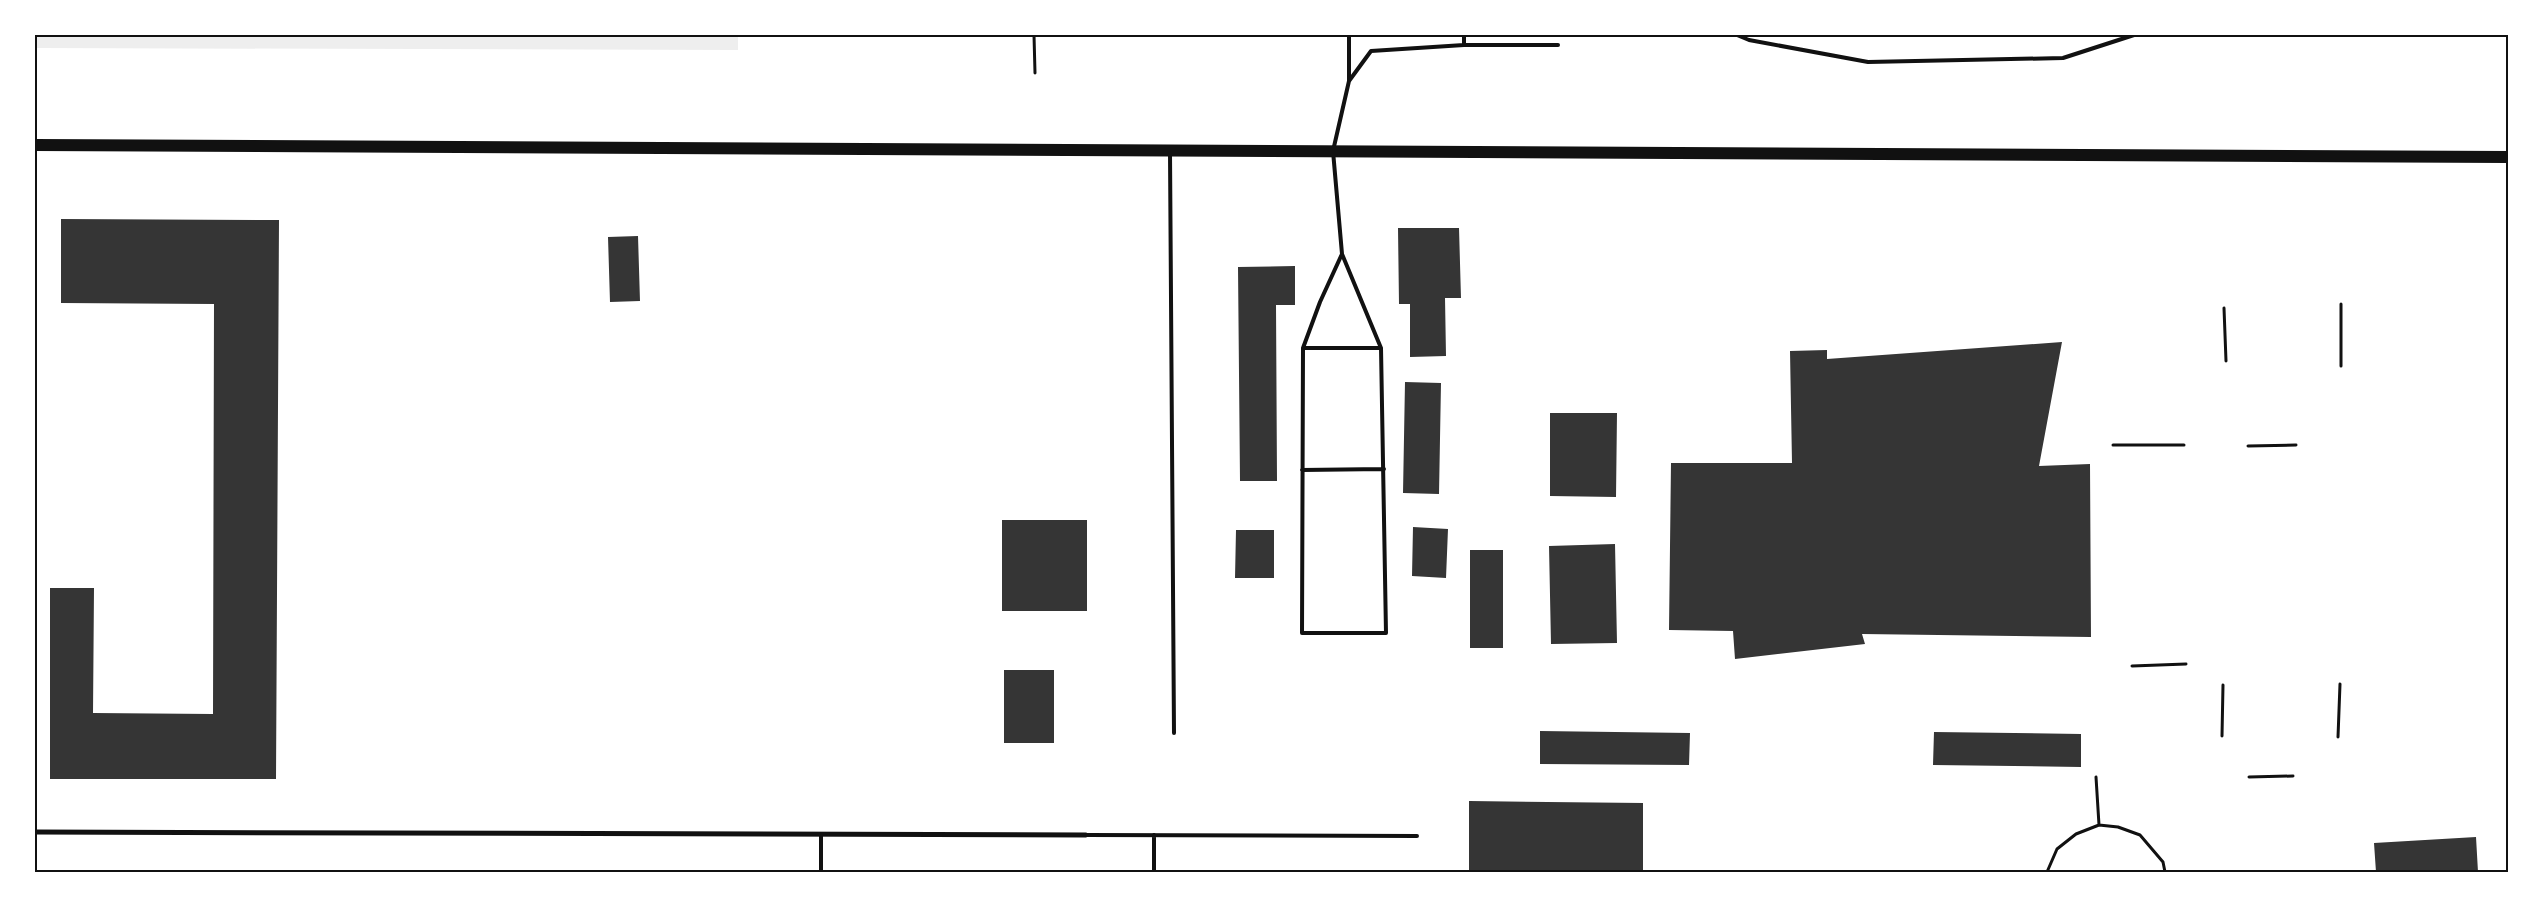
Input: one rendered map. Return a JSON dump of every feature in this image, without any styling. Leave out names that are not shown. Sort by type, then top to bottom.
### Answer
[{"type":"main road","points":[[35,146],[2508,156]]},
{"type":"street","points":[[35,832],[1086,835]]},
{"type":"lane","points":[[1342,254],[1320,302],[1303,348],[1302,633],[1386,633],[1381,348],[1342,254],[1333,151],[1349,81],[1349,35]]},
{"type":"lane","points":[[1464,35],[1464,45]]},
{"type":"lane","points":[[1737,35],[1749,40],[1868,62],[2064,58],[2134,35]]},
{"type":"lane","points":[[1349,81],[1371,51],[1464,45],[1558,45]]},
{"type":"lane","points":[[1170,151],[1174,733]]},
{"type":"lane","points":[[1303,348],[1381,348]]},
{"type":"lane","points":[[1302,470],[1384,469]]},
{"type":"lane","points":[[821,834],[821,872]]},
{"type":"lane","points":[[1086,835],[1417,836]]},
{"type":"lane","points":[[1154,835],[1154,872]]},
{"type":"path","points":[[1034,35],[1035,73]]},
{"type":"path","points":[[2341,304],[2341,366]]},
{"type":"path","points":[[2224,308],[2226,361]]},
{"type":"path","points":[[2113,445],[2184,445]]},
{"type":"path","points":[[2248,446],[2296,445]]},
{"type":"path","points":[[2132,666],[2186,664]]},
{"type":"path","points":[[2338,737],[2340,684]]},
{"type":"path","points":[[2222,736],[2223,685]]},
{"type":"path","points":[[2249,777],[2292,776]]},
{"type":"path","points":[[2096,777],[2099,826]]},
{"type":"path","points":[[2047,872],[2057,849],[2076,834],[2099,826],[2118,828],[2140,835],[2163,862],[2165,872]]},
{"type":"shaded area","points":[[35,35],[738,35],[738,50],[35,48]]},
{"type":"building","points":[[61,219],[279,220],[276,779],[50,779],[50,588],[94,588],[93,713],[213,714],[214,304],[61,303]]},
{"type":"building","points":[[1398,228],[1459,228],[1461,298],[1445,298],[1446,356],[1410,357],[1410,304],[1399,304]]},
{"type":"building","points":[[638,236],[640,301],[610,302],[608,237]]},
{"type":"building","points":[[1295,266],[1295,305],[1276,305],[1277,481],[1240,481],[1238,267]]},
{"type":"building","points":[[2062,342],[2039,466],[2090,464],[2091,637],[1862,634],[1865,644],[1735,659],[1733,631],[1669,630],[1671,463],[1792,463],[1790,351],[1827,350],[1827,359]]},
{"type":"building","points":[[1405,382],[1441,383],[1439,494],[1403,493]]},
{"type":"building","points":[[1550,413],[1617,413],[1616,497],[1550,496]]},
{"type":"building","points":[[1002,520],[1087,520],[1087,611],[1002,611]]},
{"type":"building","points":[[1413,527],[1448,529],[1446,578],[1412,576]]},
{"type":"building","points":[[1236,530],[1274,530],[1274,578],[1235,578]]},
{"type":"building","points":[[1615,544],[1617,643],[1551,644],[1549,546]]},
{"type":"building","points":[[1470,550],[1503,550],[1503,648],[1470,648]]},
{"type":"building","points":[[1004,670],[1054,670],[1054,743],[1004,743]]},
{"type":"building","points":[[1540,731],[1690,733],[1689,765],[1540,764]]},
{"type":"building","points":[[1934,732],[2081,734],[2081,767],[1933,765]]},
{"type":"building","points":[[1469,801],[1643,803],[1643,872],[1469,872]]},
{"type":"building","points":[[2476,837],[2478,872],[2376,872],[2374,843]]}]
